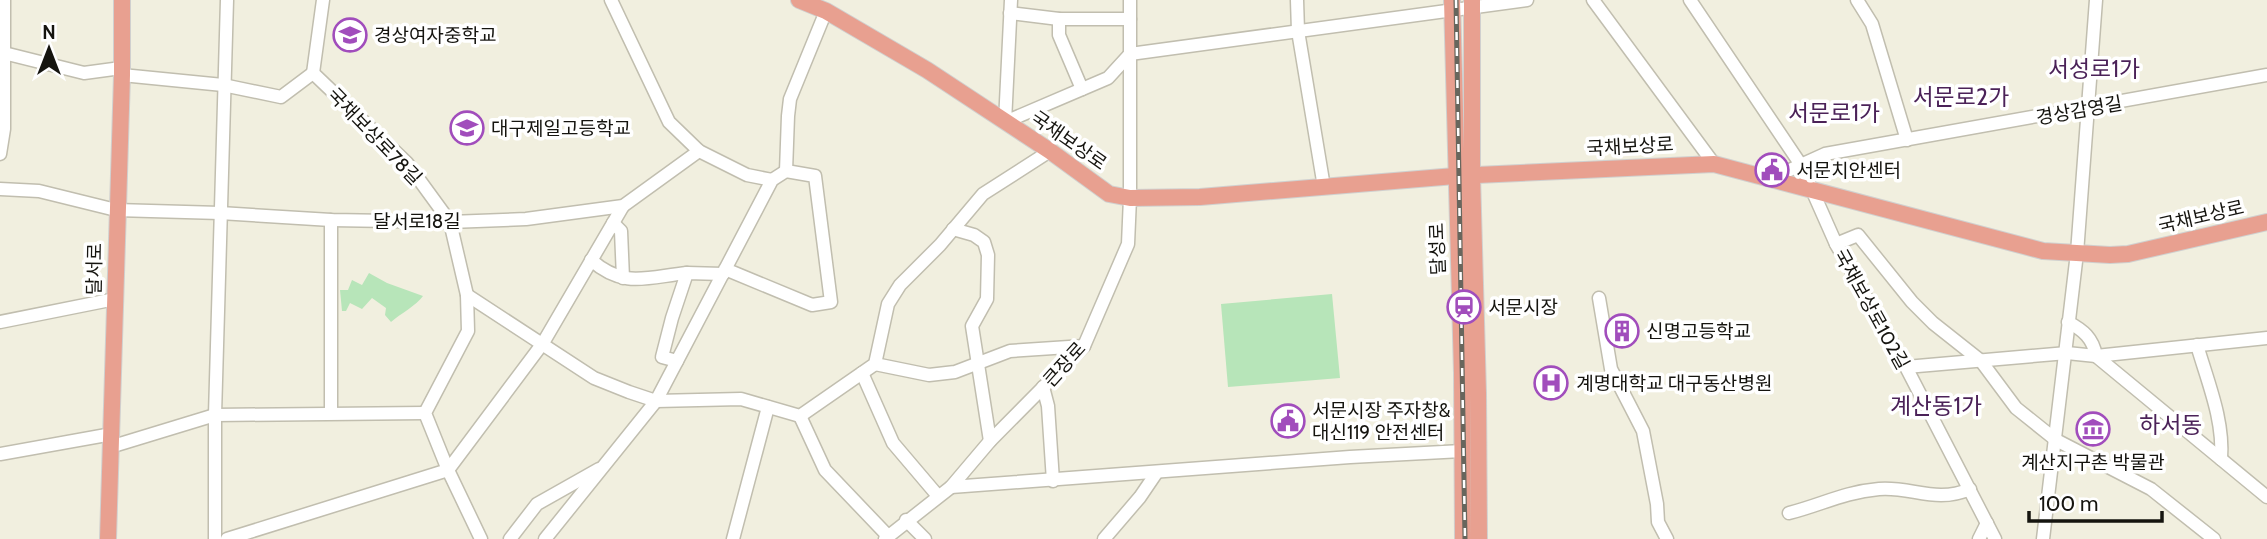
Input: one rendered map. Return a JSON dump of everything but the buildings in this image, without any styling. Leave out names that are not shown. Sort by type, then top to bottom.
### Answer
[{"type":"main road","name":"달서로","points":[[108,539],[122,0]]},
{"type":"main road","name":"국채보상로","points":[[799,0],[826,12],[927,70],[1050,151],[1109,194],[1130,198],[1200,197],[1463,175],[1714,164],[2043,251],[2128,254],[2267,222]]},
{"type":"main road","points":[[1472,4],[1463,175],[1479,539]]},
{"type":"main road","name":"달성로","points":[[1452,6],[1463,175],[1463,539]]},
{"type":"street","points":[[0,154],[4,129],[4,0]]},
{"type":"street","points":[[215,539],[215,415],[227,0]]},
{"type":"street","name":"국채보상로78길","points":[[323,0],[313,73],[407,163],[450,222],[467,295],[468,331],[425,413]]},
{"type":"street","points":[[611,0],[669,122],[699,151],[747,175],[772,180]]},
{"type":"street","name":"큰장로","points":[[886,538],[950,487],[990,441],[1084,346],[1128,244],[1130,0]]},
{"type":"street","points":[[1297,0],[1298,31],[1324,187]]},
{"type":"street","points":[[1005,121],[1108,78],[1130,54],[1452,6],[1527,0]]},
{"type":"street","points":[[1593,0],[1714,164]]},
{"type":"street","name":"국채보상로102길","points":[[1690,0],[1801,165],[1836,244],[1906,367],[1995,539]]},
{"type":"street","points":[[1857,0],[1872,24],[1907,140]]},
{"type":"street","points":[[2043,539],[2077,253],[2096,0]]},
{"type":"street","points":[[1011,6],[1059,19],[1129,19]]},
{"type":"street","name":"국채보상로","points":[[1005,121],[1011,6]]},
{"type":"street","points":[[786,171],[790,99],[826,12]]},
{"type":"street","points":[[1059,19],[1059,35],[1082,89]]},
{"type":"street","points":[[2,52],[85,73],[121,72],[223,85],[281,97],[313,73]]},
{"type":"street","name":"경상감영길","points":[[1772,178],[1825,154],[2267,75]]},
{"type":"street","name":"달서로18길","points":[[0,189],[39,191],[116,210],[331,220],[450,222],[526,219],[623,206],[699,151]]},
{"type":"street","points":[[800,416],[875,364],[888,304],[900,285],[983,194],[1050,151]]},
{"type":"street","points":[[545,539],[656,401],[724,272],[772,180],[786,171],[816,176],[831,302],[812,305],[724,272],[648,278],[616,277],[591,260]]},
{"type":"street","points":[[227,539],[449,470],[543,343],[623,206]]},
{"type":"street","points":[[331,220],[331,413]]},
{"type":"street","points":[[613,223],[621,231],[623,278]]},
{"type":"street","points":[[953,229],[974,235],[984,242],[988,256],[987,299],[972,326],[990,441]]},
{"type":"street","points":[[1836,244],[1858,235],[1912,302],[1952,339],[1981,361],[2016,408],[2056,440],[2151,489],[2214,539]]},
{"type":"street","points":[[677,361],[662,357],[687,273]]},
{"type":"street","points":[[467,295],[594,378],[656,401],[741,399],[800,416],[825,470],[886,538]]},
{"type":"street","points":[[1599,298],[1611,369],[1643,431],[1658,522],[1667,539]]},
{"type":"street","points":[[0,322],[115,299]]},
{"type":"street","points":[[2067,322],[2081,330],[2094,343],[2096,356],[2267,497]]},
{"type":"street","points":[[1906,367],[2067,353],[2096,356],[2267,338]]},
{"type":"street","points":[[2197,345],[2216,409],[2222,440],[2221,459]]},
{"type":"street","points":[[875,364],[929,375],[955,372],[1010,351],[1084,346]]},
{"type":"street","points":[[862,373],[893,443],[938,496]]},
{"type":"street","points":[[1043,387],[1048,406],[1053,481]]},
{"type":"street","points":[[733,539],[768,407]]},
{"type":"street","points":[[0,454],[111,440],[215,415],[425,413],[481,539]]},
{"type":"street","points":[[950,487],[1462,451]]},
{"type":"street","points":[[510,539],[537,504],[604,467]]},
{"type":"street","points":[[1104,539],[1140,497],[1157,472]]},
{"type":"street","points":[[1789,513],[1857,491],[1884,488],[1925,495],[1957,495],[1970,489]]},
{"type":"street","points":[[906,520],[925,539]]},
{"type":"street","points":[[1979,539],[1987,523]]},
{"type":"green space","points":[[369,273],[387,283],[423,296],[391,322],[385,315],[386,308],[372,298],[362,309],[350,303],[346,311],[342,311],[340,290],[348,290],[352,280],[362,285]]},
{"type":"green space","points":[[1332,294],[1340,378],[1228,387],[1221,304]]},
{"type":"railway","points":[[1456,0],[1465,539]]},
{"type":"place","name":"경상여자중학교","points":[[350,35]]},
{"type":"place","name":"대구제일고등학교","points":[[467,128]]},
{"type":"place","name":"서문치안센터","points":[[1772,170]]},
{"type":"place","name":"서문시장","points":[[1464,307]]},
{"type":"place","name":"신명고등학교","points":[[1622,331]]},
{"type":"place","name":"계명대학교 대구동산병원","points":[[1551,383]]},
{"type":"place","name":"서문시장 주자창& 대신119 안전센터","points":[[1288,421]]},
{"type":"place","name":"계산지구촌 박물관","points":[[2093,429]]},
{"type":"district","name":"서성로1가","points":[[2094,69]]},
{"type":"district","name":"서문로2가","points":[[1961,97]]},
{"type":"district","name":"서문로1가","points":[[1834,113]]},
{"type":"district","name":"계산동1가","points":[[1936,406]]},
{"type":"district","name":"하서동","points":[[2171,425]]}]
